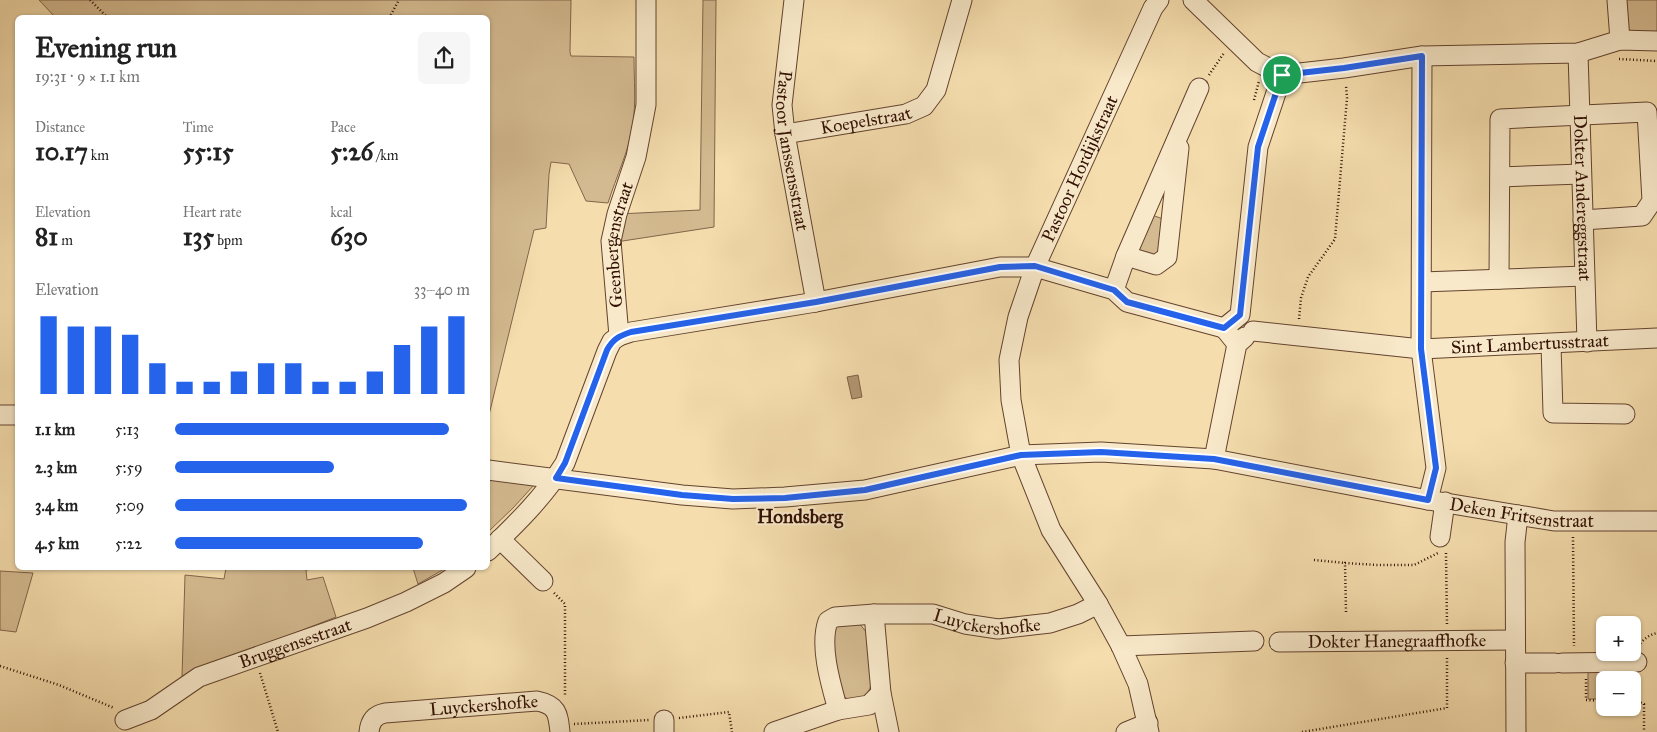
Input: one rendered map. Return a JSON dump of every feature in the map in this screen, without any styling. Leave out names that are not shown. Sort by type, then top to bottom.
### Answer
[{"type":"street","name":"Geenbergenstraat","points":[[556,478],[565,463],[607,350],[612,341],[619,336],[611,241],[617,214],[636,157],[646,105],[646,0]]},
{"type":"street","name":"Pastoor Janssensstraat","points":[[794,0],[782,105],[785,134],[816,302]]},
{"type":"street","name":"Koepelstraat","points":[[785,134],[906,114],[924,106],[936,90],[962,0]]},
{"type":"street","name":"Pastoor Hordijkstraat","points":[[1148,727],[1138,684],[1121,646],[1098,604],[1051,530],[1021,455],[1011,400],[1009,360],[1018,317],[1035,266],[1153,8],[1159,0]]},
{"type":"street","points":[[1193,0],[1256,62],[1282,75],[1422,56],[1578,53],[1620,40],[1657,41]]},
{"type":"street","points":[[1617,0],[1620,40]]},
{"type":"street","name":"Dokter Andereggstraat","points":[[1578,53],[1587,342]]},
{"type":"street","points":[[1422,56],[1421,349],[1436,468],[1440,537]]},
{"type":"street","points":[[1224,328],[1240,315],[1258,147],[1282,75]]},
{"type":"street","points":[[1114,290],[1126,256],[1199,88]]},
{"type":"street","points":[[1499,279],[1500,119],[1647,112],[1652,201],[1642,216],[1582,220]]},
{"type":"street","points":[[1126,256],[1156,265],[1167,257],[1181,129]]},
{"type":"street","points":[[1500,177],[1581,174]]},
{"type":"street","points":[[619,336],[631,332],[816,302],[1000,267],[1035,266],[1114,290],[1127,302],[1224,328],[1236,344]]},
{"type":"street","points":[[1422,282],[1584,276]]},
{"type":"street","points":[[1214,459],[1236,344],[1253,331],[1240,315]]},
{"type":"street","name":"Sint Lambertusstraat","points":[[1253,331],[1421,349],[1657,338]]},
{"type":"street","points":[[1550,344],[1552,413],[1626,414]]},
{"type":"street","points":[[0,415],[15,415]]},
{"type":"street","name":"Deken Fritsenstraat","points":[[556,478],[682,495],[733,499],[785,498],[865,490],[1021,455],[1101,452],[1214,459],[1554,521],[1657,521]]},
{"type":"street","points":[[490,470],[556,478]]},
{"type":"street","points":[[543,581],[494,545],[530,511],[556,478]]},
{"type":"street","points":[[1516,732],[1515,640],[1518,515]]},
{"type":"street","name":"Bruggensestraat","points":[[124,720],[151,710],[199,677],[367,618],[444,584],[463,570]]},
{"type":"street","name":"Luyckershofke","points":[[838,710],[827,668],[825,629],[828,621],[835,617],[874,614],[933,614],[965,624],[998,629],[1050,623],[1078,614],[1098,604]]},
{"type":"street","points":[[874,614],[881,693],[889,732]]},
{"type":"street","name":"Dokter Hanegraaffhofke","points":[[1279,642],[1447,648],[1515,640]]},
{"type":"street","points":[[1121,646],[1254,642]]},
{"type":"street","points":[[1515,663],[1637,662]]},
{"type":"street","points":[[774,732],[838,710],[869,705],[881,693]]},
{"type":"street","name":"Luyckershofke","points":[[369,732],[372,720],[380,714],[537,701],[546,703],[558,714],[560,732]]},
{"type":"street","points":[[1126,732],[1148,727]]},
{"type":"path","points":[[90,0],[105,15]]},
{"type":"path","points":[[391,15],[399,0]]},
{"type":"path","points":[[1199,88],[1234,39]]},
{"type":"path","points":[[1297,335],[1301,298],[1308,277],[1335,239],[1347,98],[1344,68]]},
{"type":"path","points":[[1572,521],[1569,663],[1586,700],[1596,700]]},
{"type":"path","points":[[1314,560],[1377,565],[1414,565],[1446,549],[1447,708]]},
{"type":"path","points":[[1345,563],[1346,612]]},
{"type":"path","points":[[543,581],[565,604],[564,692],[566,700]]},
{"type":"path","points":[[1636,671],[1637,647],[1644,639],[1652,634],[1657,634]]},
{"type":"path","points":[[255,657],[278,732]]},
{"type":"path","points":[[0,666],[59,685],[110,705],[118,711],[124,720]]},
{"type":"path","points":[[1641,703],[1644,704],[1644,732]]},
{"type":"path","points":[[1302,732],[1451,707]]},
{"type":"path","points":[[571,716],[574,724],[664,726],[729,712],[732,732]]},
{"type":"shaded area","points":[[39,0],[571,0],[571,56],[634,57],[635,99],[633,124],[608,203],[586,201],[569,164],[551,162],[546,228],[534,230],[490,411],[490,15],[53,15]]},
{"type":"shaded area","points":[[703,0],[716,0],[714,227],[616,242],[618,214],[700,210]]},
{"type":"shaded area","points":[[1623,0],[1657,0],[1657,40],[1625,35]]},
{"type":"shaded area","points":[[1149,214],[1166,220],[1162,255],[1136,254]]},
{"type":"shaded area","points":[[858,375],[862,397],[852,399],[847,377]]},
{"type":"shaded area","points":[[490,478],[534,485],[490,530]]},
{"type":"shaded area","points":[[226,570],[306,570],[307,580],[323,577],[336,617],[182,677],[185,575],[224,579]]},
{"type":"shaded area","points":[[414,570],[442,570],[418,584]]},
{"type":"shaded area","points":[[0,571],[33,573],[16,632],[0,630]]},
{"type":"shaded area","points":[[859,623],[867,633],[871,685],[869,691],[861,698],[851,700],[841,695],[837,690],[832,624]]},
{"type":"shaded area","points":[[1588,666],[1610,666],[1610,671],[1596,671],[1596,699],[1588,699]]},
{"type":"shaded area","points":[[1614,666],[1635,666],[1635,671],[1614,671]]},
{"type":"district","name":"Hondsberg","points":[[800,516]]},
{"type":"route","points":[[1422,56],[1421,349],[1436,468],[1428,500],[1214,459],[1101,452],[1021,455],[865,490],[785,498],[733,499],[682,495],[556,478],[565,463],[607,350],[612,341],[619,336],[631,332],[816,302],[1000,267],[1035,266],[1114,290],[1127,302],[1224,328],[1240,315],[1258,147],[1282,75],[1422,56]]}]
